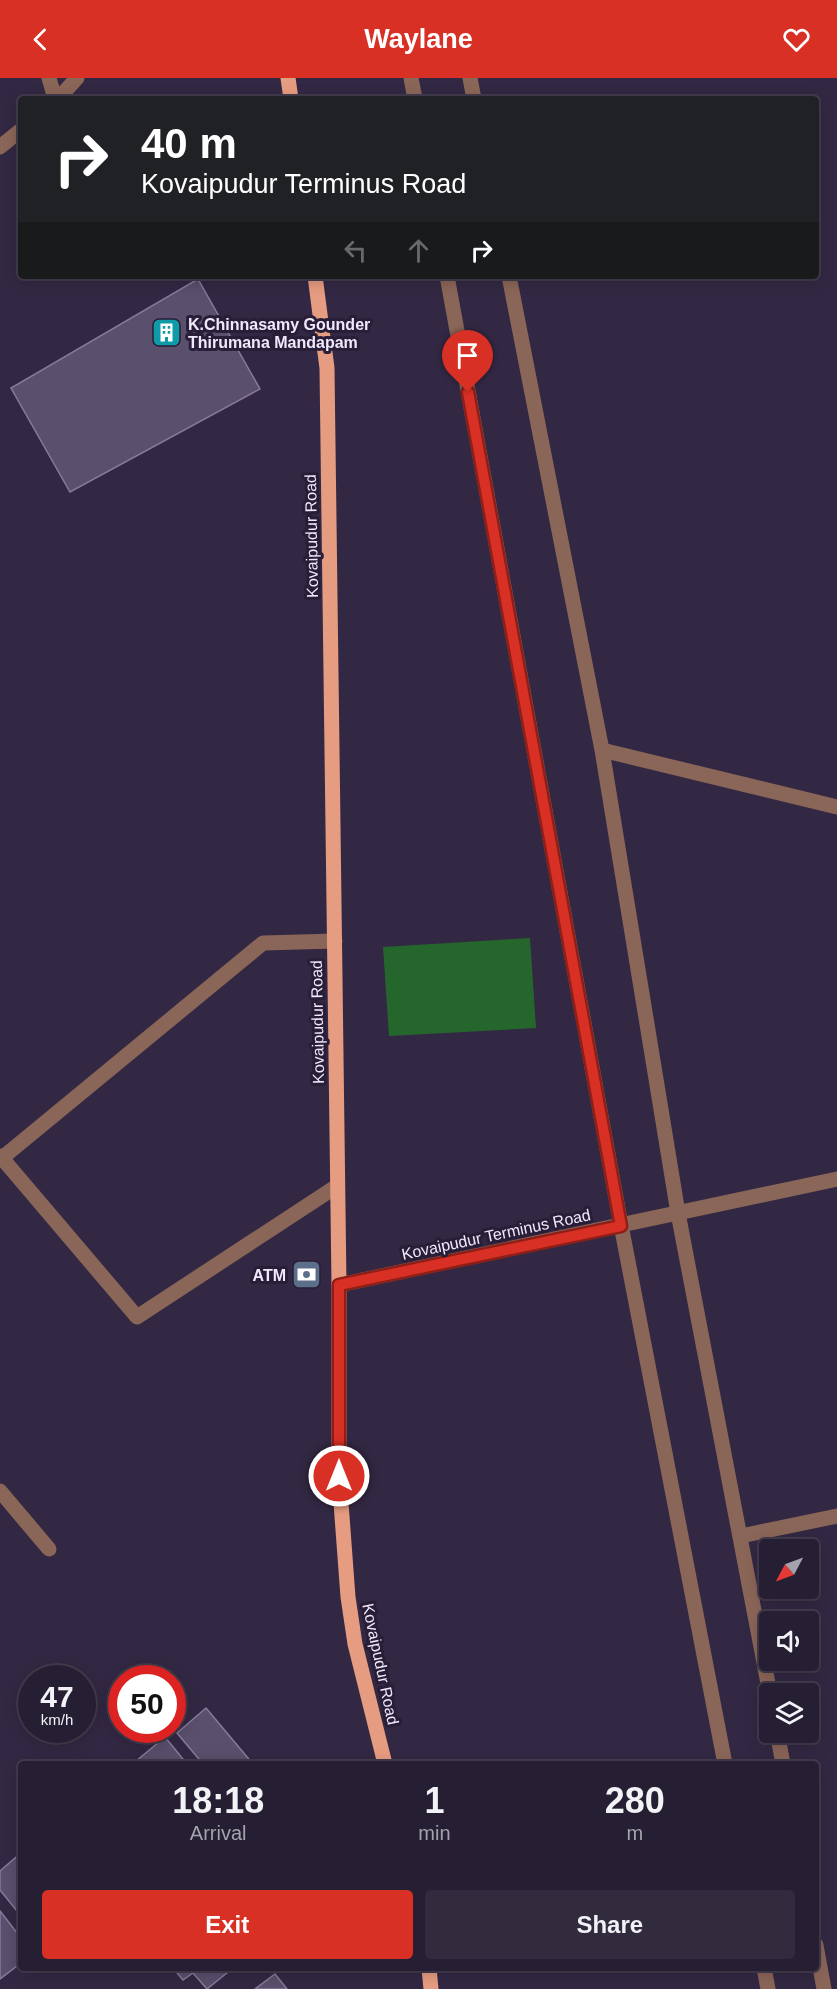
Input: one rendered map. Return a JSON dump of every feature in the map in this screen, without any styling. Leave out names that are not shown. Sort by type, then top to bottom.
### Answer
[{"type":"main road","points":[[288,78],[291,96]]},
{"type":"main road","name":"Kovaipudur Road","points":[[315,279],[327,368],[339,1285],[339,1476],[348,1597],[355,1644],[384,1761]]},
{"type":"main road","points":[[429,1971],[431,1989]]},
{"type":"street","points":[[49,78],[56,96]]},
{"type":"street","points":[[60,96],[77,78]]},
{"type":"street","points":[[411,78],[414,96]]},
{"type":"street","points":[[470,78],[473,96]]},
{"type":"street","points":[[0,147],[18,132]]},
{"type":"street","points":[[448,279],[621,1226],[724,1761]]},
{"type":"street","points":[[510,279],[602,750],[678,1213],[768,1683]]},
{"type":"street","points":[[602,750],[837,807]]},
{"type":"street","points":[[334,941],[263,943],[1,1157],[137,1317],[337,1186]]},
{"type":"street","name":"Kovaipudur Terminus Road","points":[[339,1285],[837,1179]]},
{"type":"street","points":[[0,1491],[49,1549]]},
{"type":"street","points":[[741,1536],[837,1516]]},
{"type":"street","points":[[779,1743],[782,1761]]},
{"type":"street","points":[[819,1962],[824,1989]]},
{"type":"street","points":[[765,1971],[768,1989]]},
{"type":"green space","points":[[530,938],[536,1028],[389,1036],[383,947]]},
{"type":"building","name":"K.Chinnasamy Gounder Thirumana Mandapam","points":[[198,279],[260,389],[70,492],[11,388]]},
{"type":"building","points":[[206,1708],[250,1761],[200,1761],[185,1743],[186,1725]]},
{"type":"building","points":[[158,1743],[170,1743],[185,1761],[136,1761]]},
{"type":"building","points":[[18,1856],[18,1912],[0,1890],[0,1871]]},
{"type":"building","points":[[0,1911],[18,1934],[18,1965],[0,1979]]},
{"type":"building","points":[[176,1971],[229,1971],[207,1989],[193,1973],[183,1980]]},
{"type":"building","points":[[275,1974],[287,1989],[255,1989]]},
{"type":"place","name":"K.Chinnasamy Gounder Thirumana Mandapam","points":[[167,333]]},
{"type":"place","name":"ATM","points":[[307,1275]]},
{"type":"route","points":[[339,1476],[339,1285],[621,1226],[468,392]]}]
